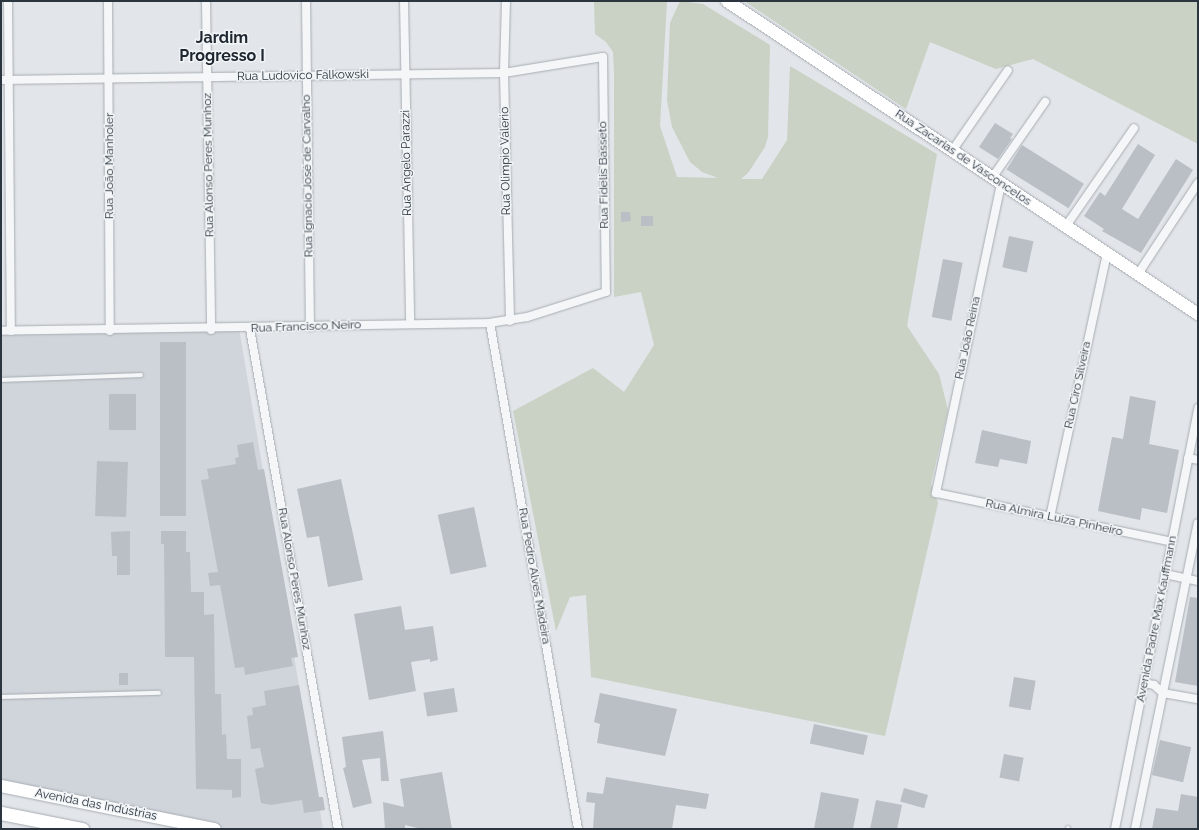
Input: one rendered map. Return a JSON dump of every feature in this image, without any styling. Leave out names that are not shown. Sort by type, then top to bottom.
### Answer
[{"type":"main road","points":[[1,813],[82,829]]},
{"type":"street","points":[[8,1],[5,80],[11,331]]},
{"type":"street","name":"Rua João Manholer","points":[[108,1],[110,79],[110,331]]},
{"type":"street","name":"Rua Alonso Peres Munhoz","points":[[206,1],[211,330]]},
{"type":"street","name":"Rua Ignacio José de Carvalho","points":[[306,1],[310,327]]},
{"type":"street","name":"Rua Angelo Parazzi","points":[[404,1],[410,324]]},
{"type":"street","name":"Rua Olimpio Valerio","points":[[506,1],[504,73],[510,321]]},
{"type":"street","name":"Rua Zacarias de Vasconcelos","points":[[727,1],[1198,314]]},
{"type":"street","name":"Rua Ludovico Falkowski","points":[[5,80],[504,73],[603,57]]},
{"type":"street","name":"Rua Fidelis Basseto","points":[[603,57],[606,292]]},
{"type":"street","points":[[952,151],[1008,70]]},
{"type":"street","points":[[997,181],[1044,102]]},
{"type":"street","points":[[1066,226],[1134,128]]},
{"type":"street","name":"Rua João Reina","points":[[936,493],[997,181]]},
{"type":"street","points":[[1138,274],[1198,183]]},
{"type":"street","name":"Rua Ciro Silveira","points":[[1050,517],[1107,253]]},
{"type":"street","name":"Rua Francisco Neiro","points":[[1,331],[211,330],[490,323],[510,321],[606,292]]},
{"type":"street","name":"Rua Pedro Alves Madeira","points":[[490,323],[578,829]]},
{"type":"street","name":"Rua Alonso Peres Munhoz","points":[[250,329],[338,829]]},
{"type":"street","name":"Avenida Padre Max Kauffmann","points":[[1114,829],[1198,408]]},
{"type":"street","points":[[1188,458],[1198,460]]},
{"type":"street","name":"Rua Almira Luiza Pinheiro","points":[[936,493],[1172,542]]},
{"type":"street","name":"Avenida Padre Max Kauffmann","points":[[1135,829],[1198,523]]},
{"type":"street","points":[[1165,574],[1198,581]]},
{"type":"street","points":[[1144,683],[1154,685],[1163,693],[1198,699]]},
{"type":"street","name":"Avenida das Indústrias","points":[[1,786],[215,829]]},
{"type":"lane","points":[[1,380],[141,375]]},
{"type":"lane","points":[[1,697],[159,693]]},
{"type":"shaded area","points":[[239,328],[323,829],[196,829],[1,791],[1,330]]},
{"type":"green space","points":[[594,1],[667,1],[660,126],[677,177],[718,178],[702,172],[690,162],[672,127],[667,100],[670,23],[680,1],[703,4],[770,45],[768,137],[765,147],[748,173],[741,179],[762,179],[787,140],[790,66],[937,154],[907,326],[939,374],[948,410],[931,484],[938,503],[885,736],[591,677],[586,595],[570,597],[556,631],[513,411],[593,368],[624,392],[654,345],[641,292],[614,297],[613,52],[606,42],[595,34]]},
{"type":"green space","points":[[744,1],[1198,1],[1198,144],[1033,59],[996,69],[930,42],[906,109]]},
{"type":"building","points":[[995,123],[1013,134],[1010,138],[1012,139],[998,159],[979,147]]},
{"type":"building","points":[[1138,144],[1155,155],[1122,209],[1138,219],[1176,159],[1193,170],[1141,253],[1102,231],[1104,229],[1084,216],[1100,192],[1105,196]]},
{"type":"building","points":[[1022,145],[1084,184],[1069,208],[1007,170]]},
{"type":"building","points":[[621,212],[630,212],[631,221],[621,222]]},
{"type":"building","points":[[641,216],[653,216],[653,226],[641,226]]},
{"type":"building","points":[[1009,236],[1033,241],[1027,272],[1002,267]]},
{"type":"building","points":[[943,259],[963,263],[951,321],[932,317]]},
{"type":"building","points":[[160,342],[186,342],[186,516],[160,516]]},
{"type":"building","points":[[109,394],[136,394],[136,430],[109,430]]},
{"type":"building","points":[[1130,396],[1156,401],[1149,444],[1179,450],[1167,513],[1142,508],[1140,520],[1098,511],[1112,437],[1123,439]]},
{"type":"building","points":[[982,430],[1031,441],[1027,464],[1000,459],[998,467],[975,463]]},
{"type":"building","points":[[253,442],[258,470],[264,469],[298,657],[291,658],[293,666],[245,675],[244,667],[235,668],[220,585],[210,586],[208,573],[218,572],[201,480],[209,479],[207,469],[236,464],[235,458],[239,457],[237,445]]},
{"type":"building","points":[[97,461],[128,462],[126,517],[95,516]]},
{"type":"building","points":[[341,479],[363,580],[328,587],[319,536],[307,538],[297,489]]},
{"type":"building","points":[[474,507],[487,567],[450,574],[438,515]]},
{"type":"building","points":[[130,531],[130,575],[117,575],[117,556],[112,556],[111,532]]},
{"type":"building","points":[[161,531],[186,531],[186,552],[190,552],[191,592],[204,592],[204,615],[214,614],[215,694],[221,694],[222,735],[226,734],[227,759],[241,759],[241,797],[232,798],[232,790],[196,789],[194,657],[165,657],[164,544],[161,544]]},
{"type":"building","points":[[1190,597],[1198,598],[1198,686],[1175,682]]},
{"type":"building","points":[[401,606],[405,630],[433,626],[438,660],[430,662],[430,659],[411,662],[416,691],[369,700],[354,614]]},
{"type":"building","points":[[119,673],[128,673],[128,685],[119,685]]},
{"type":"building","points":[[1014,677],[1036,681],[1030,710],[1009,707]]},
{"type":"building","points":[[299,685],[319,797],[323,797],[325,810],[304,813],[302,800],[271,805],[261,803],[255,769],[264,767],[260,748],[251,749],[247,716],[253,715],[252,708],[266,705],[264,691]]},
{"type":"building","points":[[454,688],[458,712],[427,717],[423,693]]},
{"type":"building","points":[[600,693],[677,709],[665,756],[597,743],[600,724],[594,722]]},
{"type":"building","points":[[814,724],[868,735],[864,755],[810,744]]},
{"type":"building","points":[[383,731],[389,781],[381,781],[380,758],[362,760],[372,803],[353,808],[343,768],[346,767],[342,737]]},
{"type":"building","points":[[1160,740],[1191,747],[1183,782],[1152,775]]},
{"type":"building","points":[[1004,754],[1024,758],[1019,781],[999,778]]},
{"type":"building","points":[[442,772],[452,829],[422,829],[405,825],[405,829],[385,829],[383,802],[404,807],[400,779]]},
{"type":"building","points":[[606,777],[709,794],[706,809],[676,805],[672,829],[593,828],[595,803],[586,802],[587,792],[603,794]]},
{"type":"building","points":[[904,788],[928,795],[924,808],[900,801]]},
{"type":"building","points":[[821,792],[859,799],[853,829],[814,829]]},
{"type":"building","points":[[1181,794],[1198,797],[1198,829],[1152,829],[1156,808],[1178,811]]},
{"type":"building","points":[[876,800],[902,805],[897,829],[870,829]]},
{"type":"district","name":"Jardim Progresso I","points":[[222,47]]}]
